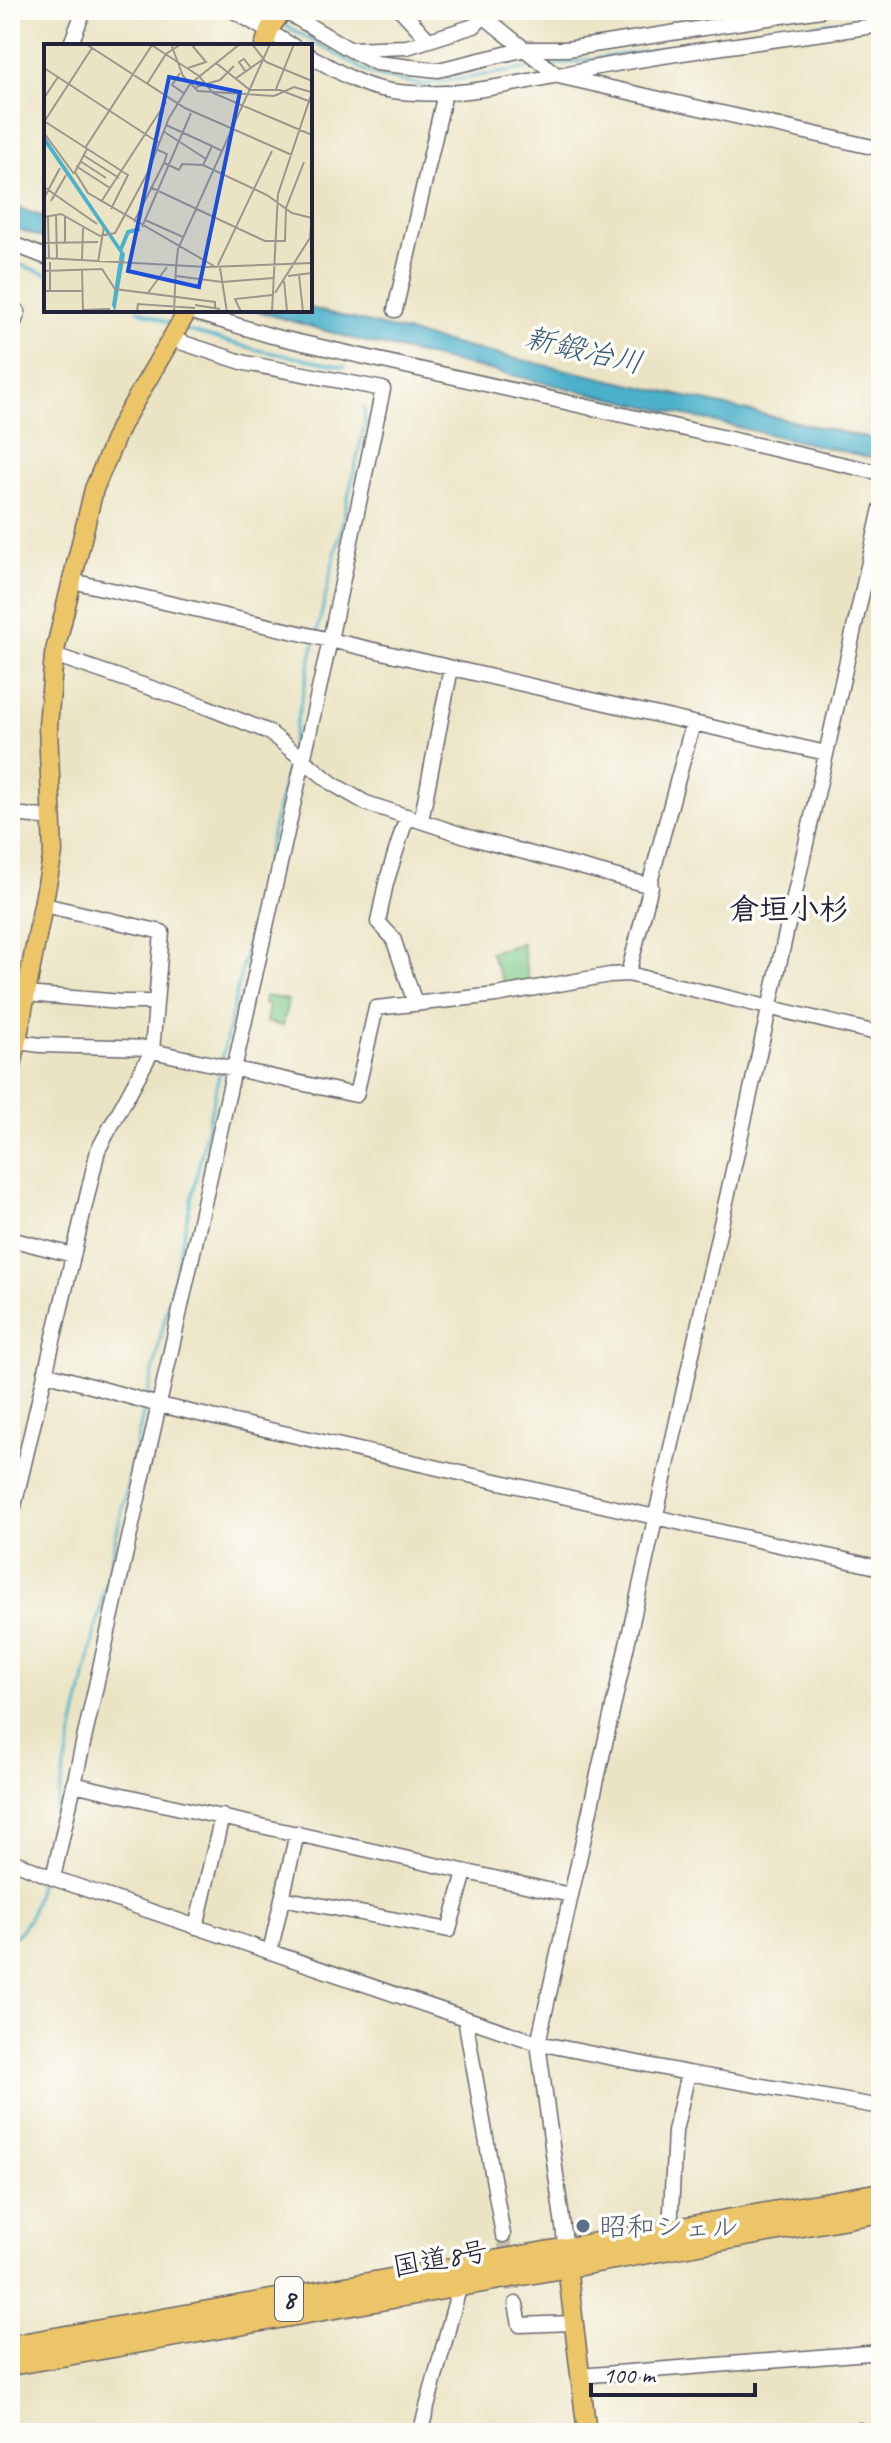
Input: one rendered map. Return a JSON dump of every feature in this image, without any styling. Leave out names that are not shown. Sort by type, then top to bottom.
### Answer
[{"type":"highway","name":"国道8号","points":[[10,2364],[460,2285],[670,2232],[881,2194]]},
{"type":"highway","name":"国道8号","points":[[10,2347],[881,2211]]},
{"type":"main road","points":[[10,1077],[53,853],[48,726],[54,655],[94,489],[121,425],[186,312]]},
{"type":"main road","points":[[567,2258],[572,2323],[587,2433]]},
{"type":"street","points":[[71,44],[84,10]]},
{"type":"street","points":[[232,10],[349,49],[376,63],[438,70],[526,49],[567,49],[821,10]]},
{"type":"street","points":[[401,10],[426,41]]},
{"type":"street","points":[[349,49],[407,47],[474,26],[483,12],[558,76],[881,149]]},
{"type":"street","points":[[275,23],[291,44]]},
{"type":"street","points":[[312,57],[359,82],[381,89],[445,93],[881,25]]},
{"type":"street","points":[[395,310],[445,93]]},
{"type":"street","points":[[10,243],[44,256]]},
{"type":"street","points":[[10,333],[18,312]]},
{"type":"street","points":[[186,312],[272,336],[881,473]]},
{"type":"street","points":[[53,1878],[330,640],[383,389],[245,363],[171,339]]},
{"type":"street","points":[[567,2258],[538,2043],[881,508]]},
{"type":"street","points":[[72,581],[826,753]]},
{"type":"street","points":[[54,655],[204,706],[269,732],[333,784],[366,803],[472,838],[649,886]]},
{"type":"street","points":[[421,821],[451,668]]},
{"type":"street","points":[[628,974],[693,723]]},
{"type":"street","points":[[407,816],[386,883],[378,922],[393,938],[415,1003]]},
{"type":"street","points":[[10,817],[52,818]]},
{"type":"street","points":[[10,1523],[98,1150],[152,1050],[162,932],[44,905]]},
{"type":"street","points":[[17,1042],[152,1050],[356,1095],[376,1008],[496,995],[628,974],[881,1034]]},
{"type":"street","points":[[26,994],[156,1002]]},
{"type":"street","points":[[10,1239],[73,1255]]},
{"type":"street","points":[[45,1373],[159,1405],[881,1568]]},
{"type":"street","points":[[73,1784],[570,1895]]},
{"type":"street","points":[[196,1927],[222,1816]]},
{"type":"street","points":[[270,1952],[297,1833]]},
{"type":"street","points":[[10,1860],[53,1878],[538,2043],[881,2107]]},
{"type":"street","points":[[282,1898],[449,1930],[465,1872]]},
{"type":"street","points":[[465,2018],[503,2235]]},
{"type":"street","points":[[670,2232],[675,2131],[688,2073]]},
{"type":"street","points":[[420,2433],[460,2285]]},
{"type":"street","points":[[516,2304],[520,2325],[572,2323]]},
{"type":"street","points":[[579,2376],[881,2352]]},
{"type":"green space","points":[[522,943],[529,984],[506,989],[490,952]]},
{"type":"green space","points":[[265,996],[288,1000],[283,1026],[266,1022],[269,1006],[264,1004]]},
{"type":"water","points":[[10,205],[44,217],[44,238],[10,226]]},
{"type":"water","points":[[312,309],[465,347],[881,441],[881,460],[354,339],[260,312],[312,312]]},
{"type":"waterway","points":[[258,10],[271,17]]},
{"type":"waterway","points":[[553,65],[881,15]]},
{"type":"waterway","points":[[281,23],[373,75],[422,85],[537,67]]},
{"type":"waterway","points":[[10,261],[44,273]]},
{"type":"waterway","points":[[143,312],[171,324]]},
{"type":"waterway","points":[[185,330],[258,350],[345,367]]},
{"type":"waterway","points":[[317,633],[365,423],[364,408]]},
{"type":"waterway","points":[[291,746],[315,640]]},
{"type":"waterway","points":[[221,1062],[290,753]]},
{"type":"waterway","points":[[147,1398],[220,1070]]},
{"type":"waterway","points":[[43,1867],[145,1405]]},
{"type":"waterway","points":[[10,1941],[28,1920],[40,1878]]},
{"type":"tunnel","points":[[503,2235],[516,2304]]},
{"type":"place","name":"昭和シェル","points":[[583,2226]]},
{"type":"district","name":"倉垣小杉","points":[[789,909]]},
{"type":"water label","name":"新鍛冶川","points":[[584,350]]}]
